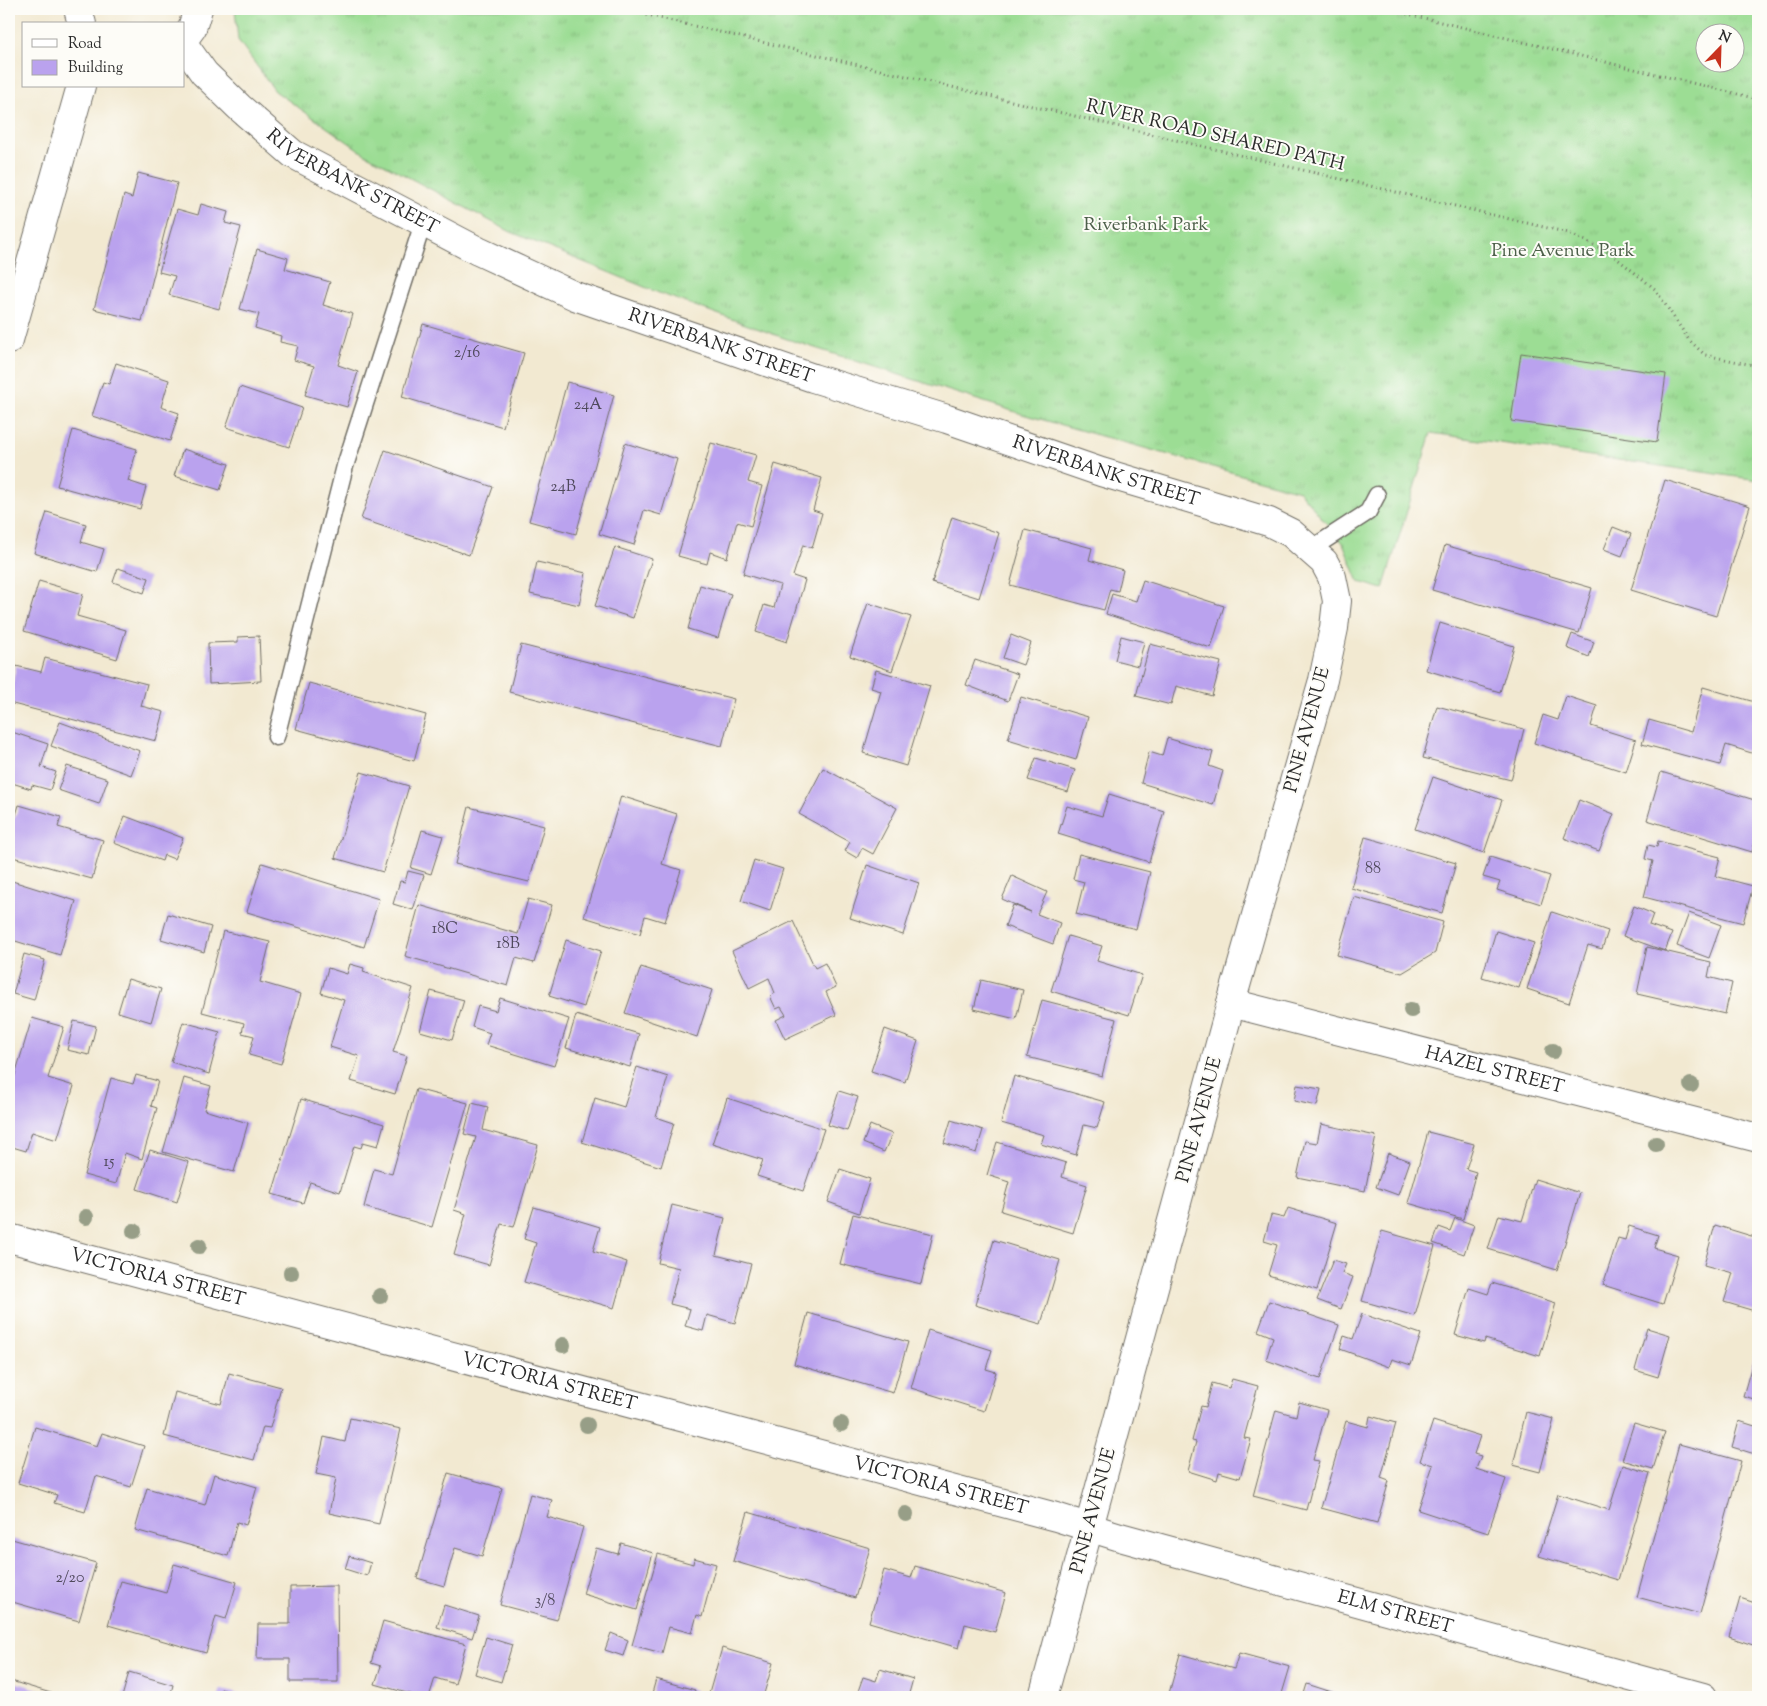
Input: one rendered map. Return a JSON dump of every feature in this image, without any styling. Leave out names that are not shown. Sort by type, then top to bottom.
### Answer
[{"type":"street","points":[[78,9],[81,22]]},
{"type":"street","points":[[185,38],[192,28],[198,9]]},
{"type":"street","name":"RIVERBANK STREET","points":[[185,46],[204,73],[239,107],[293,154],[423,223],[575,296],[813,378],[947,419],[1101,472],[1269,522],[1292,533],[1311,549]]},
{"type":"street","points":[[9,340],[80,88]]},
{"type":"street","name":"PINE AVENUE","points":[[1043,1697],[1232,1003],[1323,680],[1334,628],[1337,601],[1332,577],[1324,562],[1311,549]]},
{"type":"street","name":"HAZEL STREET","points":[[1232,1003],[1758,1138]]},
{"type":"street","name":"VICTORIA STREET","points":[[9,1238],[1089,1527]]},
{"type":"street","name":"ELM STREET","points":[[1089,1527],[1703,1697]]},
{"type":"lane","points":[[276,737],[345,466],[423,223]]},
{"type":"lane","points":[[1311,549],[1368,512],[1377,495]]},
{"type":"path","name":"RIVER ROAD SHARED PATH","points":[[622,9],[1569,234],[1610,253],[1655,289],[1689,340],[1705,355],[1758,366]]},
{"type":"path","points":[[1387,9],[1758,99]]},
{"type":"green space","name":"Riverbank Park","points":[[235,9],[1758,9],[1758,480],[1431,433],[1383,589],[1359,582],[1343,543],[1299,491],[1022,414],[787,339],[659,293],[511,232],[365,154],[275,91],[238,40]]},
{"type":"building","points":[[138,173],[177,183],[142,321],[94,309],[124,195],[132,198]]},
{"type":"building","points":[[201,204],[228,212],[225,223],[241,227],[219,309],[169,295],[175,276],[159,272],[177,209],[198,215]]},
{"type":"building","points":[[257,249],[288,258],[285,269],[330,282],[323,305],[353,314],[338,365],[358,372],[347,407],[305,395],[314,366],[294,360],[298,346],[280,342],[281,336],[255,328],[259,314],[240,309]]},
{"type":"building","points":[[423,324],[524,353],[503,427],[402,397]]},
{"type":"building","points":[[1521,353],[1666,374],[1657,442],[1511,421]]},
{"type":"building","points":[[116,363],[169,380],[161,407],[179,413],[170,441],[92,416],[103,382],[109,384]]},
{"type":"building","points":[[567,382],[614,395],[576,534],[529,521]]},
{"type":"building","points":[[240,387],[302,408],[289,447],[226,427]]},
{"type":"building","points":[[73,430],[137,449],[128,481],[146,487],[140,509],[57,486]]},
{"type":"building","points":[[625,443],[677,459],[661,515],[644,510],[634,545],[599,534]]},
{"type":"building","points":[[711,443],[756,455],[748,482],[762,486],[751,526],[737,522],[727,558],[710,552],[707,564],[678,556]]},
{"type":"building","points":[[183,449],[229,464],[220,490],[174,476]]},
{"type":"building","points":[[385,450],[493,487],[469,555],[361,519]]},
{"type":"building","points":[[775,464],[822,478],[813,510],[822,513],[812,548],[803,545],[793,576],[805,580],[787,642],[756,632],[764,605],[774,608],[780,585],[743,574]]},
{"type":"building","points":[[1665,480],[1750,506],[1716,616],[1631,590]]},
{"type":"building","points":[[47,512],[86,524],[81,542],[104,549],[97,572],[34,553]]},
{"type":"building","points":[[952,517],[999,533],[979,598],[932,583]]},
{"type":"building","points":[[1613,527],[1631,534],[1622,556],[1604,549]]},
{"type":"building","points":[[1025,530],[1092,548],[1089,560],[1123,570],[1118,591],[1110,589],[1104,610],[1010,585]]},
{"type":"building","points":[[1445,545],[1592,588],[1579,633],[1432,590]]},
{"type":"building","points":[[615,547],[652,559],[633,618],[595,606]]},
{"type":"building","points":[[537,562],[586,573],[579,605],[530,594]]},
{"type":"building","points":[[118,568],[149,578],[144,593],[113,582]]},
{"type":"building","points":[[1143,580],[1224,606],[1211,648],[1106,614],[1112,594],[1136,601]]},
{"type":"building","points":[[39,581],[83,594],[77,616],[126,630],[117,659],[24,631]]},
{"type":"building","points":[[700,585],[731,594],[718,638],[688,629]]},
{"type":"building","points":[[868,603],[911,617],[892,671],[850,656]]},
{"type":"building","points":[[1440,623],[1514,646],[1500,692],[1426,670]]},
{"type":"building","points":[[1572,634],[1594,642],[1589,657],[1567,648]]},
{"type":"building","points":[[1011,635],[1031,643],[1023,665],[1003,658]]},
{"type":"building","points":[[259,636],[261,681],[209,684],[208,643],[238,642],[238,637]]},
{"type":"building","points":[[1121,636],[1144,642],[1138,666],[1115,660]]},
{"type":"building","points":[[1150,644],[1221,662],[1212,696],[1176,686],[1171,705],[1136,696]]},
{"type":"building","points":[[521,645],[734,699],[722,746],[509,692]]},
{"type":"building","points":[[45,658],[147,684],[141,706],[164,712],[156,741],[9,703],[16,666],[41,672]]},
{"type":"building","points":[[975,660],[1018,674],[1008,701],[966,685]]},
{"type":"building","points":[[876,670],[930,686],[906,766],[863,753],[881,691],[871,688]]},
{"type":"building","points":[[309,683],[426,715],[414,761],[296,729]]},
{"type":"building","points":[[1703,687],[1758,703],[1758,755],[1726,745],[1720,765],[1642,744],[1649,720],[1691,732]]},
{"type":"building","points":[[1566,696],[1597,706],[1591,726],[1636,740],[1626,772],[1534,743],[1543,715],[1558,720]]},
{"type":"building","points":[[1021,697],[1088,717],[1076,760],[1008,739]]},
{"type":"building","points":[[1437,706],[1524,729],[1511,780],[1423,758]]},
{"type":"building","points":[[60,722],[140,751],[131,775],[51,746]]},
{"type":"building","points":[[9,731],[48,744],[41,767],[56,772],[50,790],[32,785],[31,789],[9,782]]},
{"type":"building","points":[[1167,738],[1213,752],[1209,766],[1223,771],[1213,805],[1141,783],[1149,752],[1162,756]]},
{"type":"building","points":[[1036,758],[1075,770],[1068,792],[1028,780]]},
{"type":"building","points":[[67,766],[108,779],[99,804],[58,790]]},
{"type":"building","points":[[823,768],[897,808],[873,854],[862,848],[857,858],[845,851],[850,842],[799,814]]},
{"type":"building","points":[[361,772],[409,786],[383,872],[335,858]]},
{"type":"building","points":[[1661,772],[1758,801],[1758,832],[1752,852],[1647,820]]},
{"type":"building","points":[[1433,777],[1502,800],[1484,853],[1415,829]]},
{"type":"building","points":[[1109,794],[1164,811],[1149,862],[1058,834],[1067,806],[1102,816]]},
{"type":"building","points":[[621,796],[677,814],[662,864],[681,870],[665,922],[645,916],[640,934],[584,917]]},
{"type":"building","points":[[1579,800],[1614,814],[1599,851],[1564,838]]},
{"type":"building","points":[[19,805],[61,817],[58,827],[103,840],[92,879],[9,856],[9,816],[15,818]]},
{"type":"building","points":[[469,807],[544,826],[529,882],[455,864]]},
{"type":"building","points":[[125,816],[183,838],[174,859],[164,855],[162,861],[114,843]]},
{"type":"building","points":[[422,830],[443,836],[431,874],[411,868]]},
{"type":"building","points":[[1365,837],[1456,863],[1442,913],[1351,888]]},
{"type":"building","points":[[1658,841],[1720,857],[1715,876],[1753,886],[1743,923],[1644,897],[1653,861],[1645,859],[1648,845],[1657,847]]},
{"type":"building","points":[[1079,854],[1150,872],[1136,929],[1076,914],[1084,882],[1073,879]]},
{"type":"building","points":[[1490,857],[1550,876],[1541,904],[1497,890],[1500,882],[1483,877]]},
{"type":"building","points":[[754,860],[783,869],[770,911],[741,901]]},
{"type":"building","points":[[262,863],[379,899],[364,947],[247,912]]},
{"type":"building","points":[[867,865],[919,883],[903,935],[850,918]]},
{"type":"building","points":[[408,871],[424,875],[413,910],[393,904],[400,881],[405,882]]},
{"type":"building","points":[[1012,876],[1047,892],[1037,914],[1060,923],[1053,944],[1005,926],[1013,905],[1031,912],[1002,899]]},
{"type":"building","points":[[9,880],[76,901],[60,955],[9,939]]},
{"type":"building","points":[[1354,897],[1443,922],[1435,953],[1402,973],[1337,955]]},
{"type":"building","points":[[528,899],[552,905],[534,963],[516,958],[508,986],[405,956],[419,905],[518,934]]},
{"type":"building","points":[[1634,906],[1653,914],[1649,925],[1672,933],[1665,951],[1623,936]]},
{"type":"building","points":[[1552,912],[1608,931],[1602,949],[1588,945],[1569,1003],[1527,989]]},
{"type":"building","points":[[1689,913],[1721,925],[1709,958],[1677,946]]},
{"type":"building","points":[[168,914],[211,927],[204,952],[161,939]]},
{"type":"building","points":[[793,921],[815,968],[825,963],[836,987],[826,992],[836,1015],[785,1039],[776,1020],[786,1015],[781,1007],[776,1009],[770,996],[775,993],[769,978],[749,988],[732,951]]},
{"type":"building","points":[[223,931],[270,942],[260,982],[301,994],[281,1064],[249,1055],[254,1036],[242,1033],[244,1023],[202,1012]]},
{"type":"building","points":[[1496,931],[1534,943],[1519,988],[1482,977]]},
{"type":"building","points":[[1068,936],[1102,946],[1097,961],[1142,975],[1129,1015],[1051,991]]},
{"type":"building","points":[[566,940],[601,951],[584,1007],[549,996]]},
{"type":"building","points":[[1647,947],[1711,962],[1708,977],[1732,983],[1725,1014],[1637,994]]},
{"type":"building","points":[[24,954],[45,960],[34,1000],[13,994]]},
{"type":"building","points":[[350,964],[364,968],[363,972],[413,988],[393,1052],[407,1056],[395,1094],[351,1081],[359,1056],[330,1047],[344,1000],[321,993],[328,968],[347,974]]},
{"type":"building","points":[[641,967],[712,990],[697,1037],[625,1013]]},
{"type":"building","points":[[128,979],[161,989],[151,1022],[118,1012]]},
{"type":"building","points":[[981,980],[1023,990],[1016,1019],[974,1009]]},
{"type":"building","points":[[431,991],[464,1000],[452,1040],[420,1031]]},
{"type":"building","points":[[500,998],[569,1019],[554,1066],[486,1045],[490,1033],[472,1027],[478,1006],[496,1011]]},
{"type":"building","points":[[1042,1000],[1116,1019],[1102,1076],[1027,1057]]},
{"type":"building","points":[[576,1015],[639,1034],[630,1067],[566,1048]]},
{"type":"building","points":[[32,1018],[64,1027],[48,1078],[74,1086],[57,1140],[32,1132],[26,1151],[9,1146],[9,1095]]},
{"type":"building","points":[[74,1021],[96,1026],[89,1055],[67,1050]]},
{"type":"building","points":[[183,1022],[220,1032],[209,1074],[171,1062]]},
{"type":"building","points":[[885,1029],[918,1041],[905,1082],[871,1071]]},
{"type":"building","points":[[637,1067],[668,1077],[656,1117],[674,1123],[661,1167],[582,1142],[595,1098],[624,1107]]},
{"type":"building","points":[[136,1075],[158,1081],[151,1106],[157,1108],[142,1159],[125,1153],[116,1184],[84,1175],[111,1078],[133,1084]]},
{"type":"building","points":[[1014,1076],[1105,1102],[1097,1128],[1084,1125],[1076,1155],[1041,1144],[1044,1135],[1001,1123]]},
{"type":"building","points":[[184,1078],[211,1086],[204,1110],[248,1123],[234,1172],[163,1152]]},
{"type":"building","points":[[1297,1085],[1321,1089],[1317,1106],[1294,1101]]},
{"type":"building","points":[[416,1089],[468,1103],[432,1227],[364,1207],[374,1169],[392,1174]]},
{"type":"building","points":[[839,1091],[858,1097],[847,1131],[828,1125]]},
{"type":"building","points":[[727,1098],[824,1129],[803,1191],[757,1176],[763,1160],[712,1144]]},
{"type":"building","points":[[301,1099],[384,1124],[378,1146],[363,1142],[361,1148],[354,1146],[340,1192],[310,1182],[303,1203],[272,1194]]},
{"type":"building","points":[[472,1103],[488,1107],[483,1130],[538,1145],[514,1227],[501,1224],[489,1265],[454,1255],[466,1214],[454,1210],[476,1137],[464,1134]]},
{"type":"building","points":[[951,1120],[983,1130],[976,1153],[944,1143]]},
{"type":"building","points":[[1321,1124],[1376,1136],[1365,1191],[1297,1177],[1305,1141],[1317,1143]]},
{"type":"building","points":[[870,1125],[892,1134],[884,1152],[863,1143]]},
{"type":"building","points":[[1428,1132],[1474,1144],[1466,1169],[1476,1172],[1463,1219],[1408,1203]]},
{"type":"building","points":[[997,1142],[1066,1163],[1062,1177],[1087,1185],[1073,1233],[1001,1211],[1009,1182],[987,1175]]},
{"type":"building","points":[[150,1150],[189,1162],[177,1202],[137,1189]]},
{"type":"building","points":[[1388,1153],[1410,1161],[1398,1195],[1376,1187]]},
{"type":"building","points":[[840,1169],[870,1179],[859,1213],[828,1202]]},
{"type":"building","points":[[1535,1179],[1580,1193],[1557,1270],[1488,1249],[1499,1215],[1522,1221]]},
{"type":"building","points":[[672,1205],[725,1218],[716,1255],[751,1264],[735,1323],[707,1315],[703,1331],[685,1326],[690,1309],[670,1304],[679,1268],[658,1263]]},
{"type":"building","points":[[534,1207],[600,1227],[593,1251],[627,1262],[614,1308],[524,1282],[536,1243],[524,1239]]},
{"type":"building","points":[[1288,1208],[1337,1223],[1317,1290],[1268,1275],[1277,1245],[1264,1241],[1271,1215],[1284,1218]]},
{"type":"building","points":[[853,1214],[933,1234],[921,1284],[840,1264]]},
{"type":"building","points":[[1455,1218],[1474,1225],[1464,1254],[1433,1243],[1439,1227],[1450,1231]]},
{"type":"building","points":[[1715,1225],[1758,1238],[1758,1312],[1724,1302],[1733,1273],[1704,1265]]},
{"type":"building","points":[[1629,1226],[1658,1235],[1654,1248],[1678,1255],[1663,1304],[1603,1285],[1618,1238],[1625,1240]]},
{"type":"building","points":[[1382,1231],[1435,1246],[1415,1316],[1362,1301]]},
{"type":"building","points":[[994,1240],[1060,1260],[1041,1324],[975,1305]]},
{"type":"building","points":[[1333,1260],[1346,1264],[1342,1273],[1353,1277],[1341,1309],[1317,1300]]},
{"type":"building","points":[[1492,1283],[1556,1303],[1540,1356],[1485,1339],[1484,1343],[1455,1335],[1469,1288],[1488,1294]]},
{"type":"building","points":[[1269,1301],[1339,1325],[1320,1379],[1266,1360],[1273,1337],[1258,1331]]},
{"type":"building","points":[[808,1313],[908,1342],[893,1393],[794,1364]]},
{"type":"building","points":[[1362,1314],[1421,1334],[1411,1365],[1392,1359],[1389,1367],[1340,1349],[1344,1336],[1353,1339]]},
{"type":"building","points":[[1647,1328],[1670,1335],[1658,1377],[1635,1370]]},
{"type":"building","points":[[928,1330],[992,1350],[986,1369],[996,1372],[984,1411],[911,1388]]},
{"type":"building","points":[[1755,1354],[1758,1355],[1758,1400],[1743,1396]]},
{"type":"building","points":[[229,1373],[281,1387],[270,1428],[263,1427],[254,1460],[164,1436],[175,1392],[221,1404]]},
{"type":"building","points":[[1232,1379],[1258,1386],[1244,1438],[1251,1439],[1240,1478],[1219,1472],[1217,1480],[1188,1471],[1196,1442],[1192,1441],[1201,1406],[1206,1407],[1212,1383],[1229,1388]]},
{"type":"building","points":[[1299,1402],[1327,1410],[1313,1460],[1319,1461],[1306,1510],[1253,1496],[1276,1410],[1296,1416]]},
{"type":"building","points":[[1526,1412],[1554,1419],[1540,1472],[1513,1465]]},
{"type":"building","points":[[1370,1416],[1396,1423],[1381,1478],[1389,1481],[1377,1523],[1321,1508],[1346,1421],[1368,1427]]},
{"type":"building","points":[[350,1418],[401,1429],[379,1524],[329,1513],[336,1478],[316,1474],[324,1437],[345,1442]]},
{"type":"building","points":[[1433,1421],[1480,1436],[1474,1454],[1481,1456],[1476,1469],[1506,1479],[1488,1533],[1418,1510],[1433,1465],[1420,1461]]},
{"type":"building","points":[[1739,1421],[1758,1427],[1758,1455],[1732,1447]]},
{"type":"building","points":[[1634,1423],[1665,1432],[1653,1469],[1622,1460]]},
{"type":"building","points":[[35,1427],[97,1446],[102,1433],[144,1446],[131,1487],[96,1476],[85,1512],[54,1503],[57,1495],[18,1483]]},
{"type":"building","points":[[1679,1444],[1741,1461],[1700,1614],[1637,1597]]},
{"type":"building","points":[[1623,1465],[1650,1473],[1618,1580],[1539,1556],[1558,1494],[1609,1510]]},
{"type":"building","points":[[448,1473],[502,1488],[482,1556],[455,1548],[444,1586],[417,1578]]},
{"type":"building","points":[[214,1474],[257,1487],[246,1525],[237,1522],[228,1556],[135,1530],[147,1488],[205,1505]]},
{"type":"building","points":[[530,1494],[552,1500],[547,1517],[583,1527],[557,1620],[500,1605]]},
{"type":"building","points":[[748,1512],[870,1548],[855,1598],[733,1561]]},
{"type":"building","points":[[12,1539],[96,1563],[79,1621],[9,1601],[9,1550]]},
{"type":"building","points":[[621,1543],[653,1553],[637,1610],[583,1594],[596,1548],[618,1554]]},
{"type":"building","points":[[658,1554],[693,1564],[694,1558],[716,1564],[702,1617],[697,1615],[692,1633],[669,1627],[662,1653],[632,1645]]},
{"type":"building","points":[[349,1556],[371,1563],[367,1576],[345,1569]]},
{"type":"building","points":[[174,1564],[237,1582],[226,1619],[216,1616],[206,1653],[108,1625],[121,1581],[166,1593]]},
{"type":"building","points":[[915,1566],[1006,1593],[995,1632],[965,1624],[959,1648],[869,1622],[884,1570],[911,1578]]},
{"type":"building","points":[[337,1586],[338,1682],[290,1682],[290,1659],[257,1659],[258,1624],[290,1624],[290,1587]]},
{"type":"building","points":[[1740,1598],[1758,1604],[1758,1638],[1756,1646],[1729,1637]]},
{"type":"building","points":[[444,1605],[479,1616],[472,1638],[437,1627]]},
{"type":"building","points":[[383,1621],[466,1644],[455,1684],[435,1678],[429,1697],[421,1697],[375,1684],[381,1666],[371,1663]]},
{"type":"building","points":[[611,1633],[628,1640],[623,1656],[605,1650]]},
{"type":"building","points":[[486,1637],[512,1645],[501,1682],[475,1674]]},
{"type":"building","points":[[722,1648],[773,1663],[763,1697],[708,1697]]},
{"type":"building","points":[[1239,1653],[1290,1667],[1281,1697],[1168,1697],[1180,1654],[1234,1669]]},
{"type":"building","points":[[880,1669],[913,1679],[908,1697],[856,1697],[863,1677],[876,1681]]},
{"type":"building","points":[[129,1672],[173,1685],[170,1697],[122,1697]]},
{"type":"building","points":[[656,1679],[695,1690],[693,1697],[651,1697]]},
{"type":"building","points":[[11,1681],[64,1697],[9,1697]]},
{"type":"building","points":[[1307,1684],[1341,1695],[1340,1697],[1303,1697]]},
{"type":"building","points":[[221,1689],[247,1697],[218,1697]]},
{"type":"park label","name":"Pine Avenue Park","points":[[1563,251]]}]
